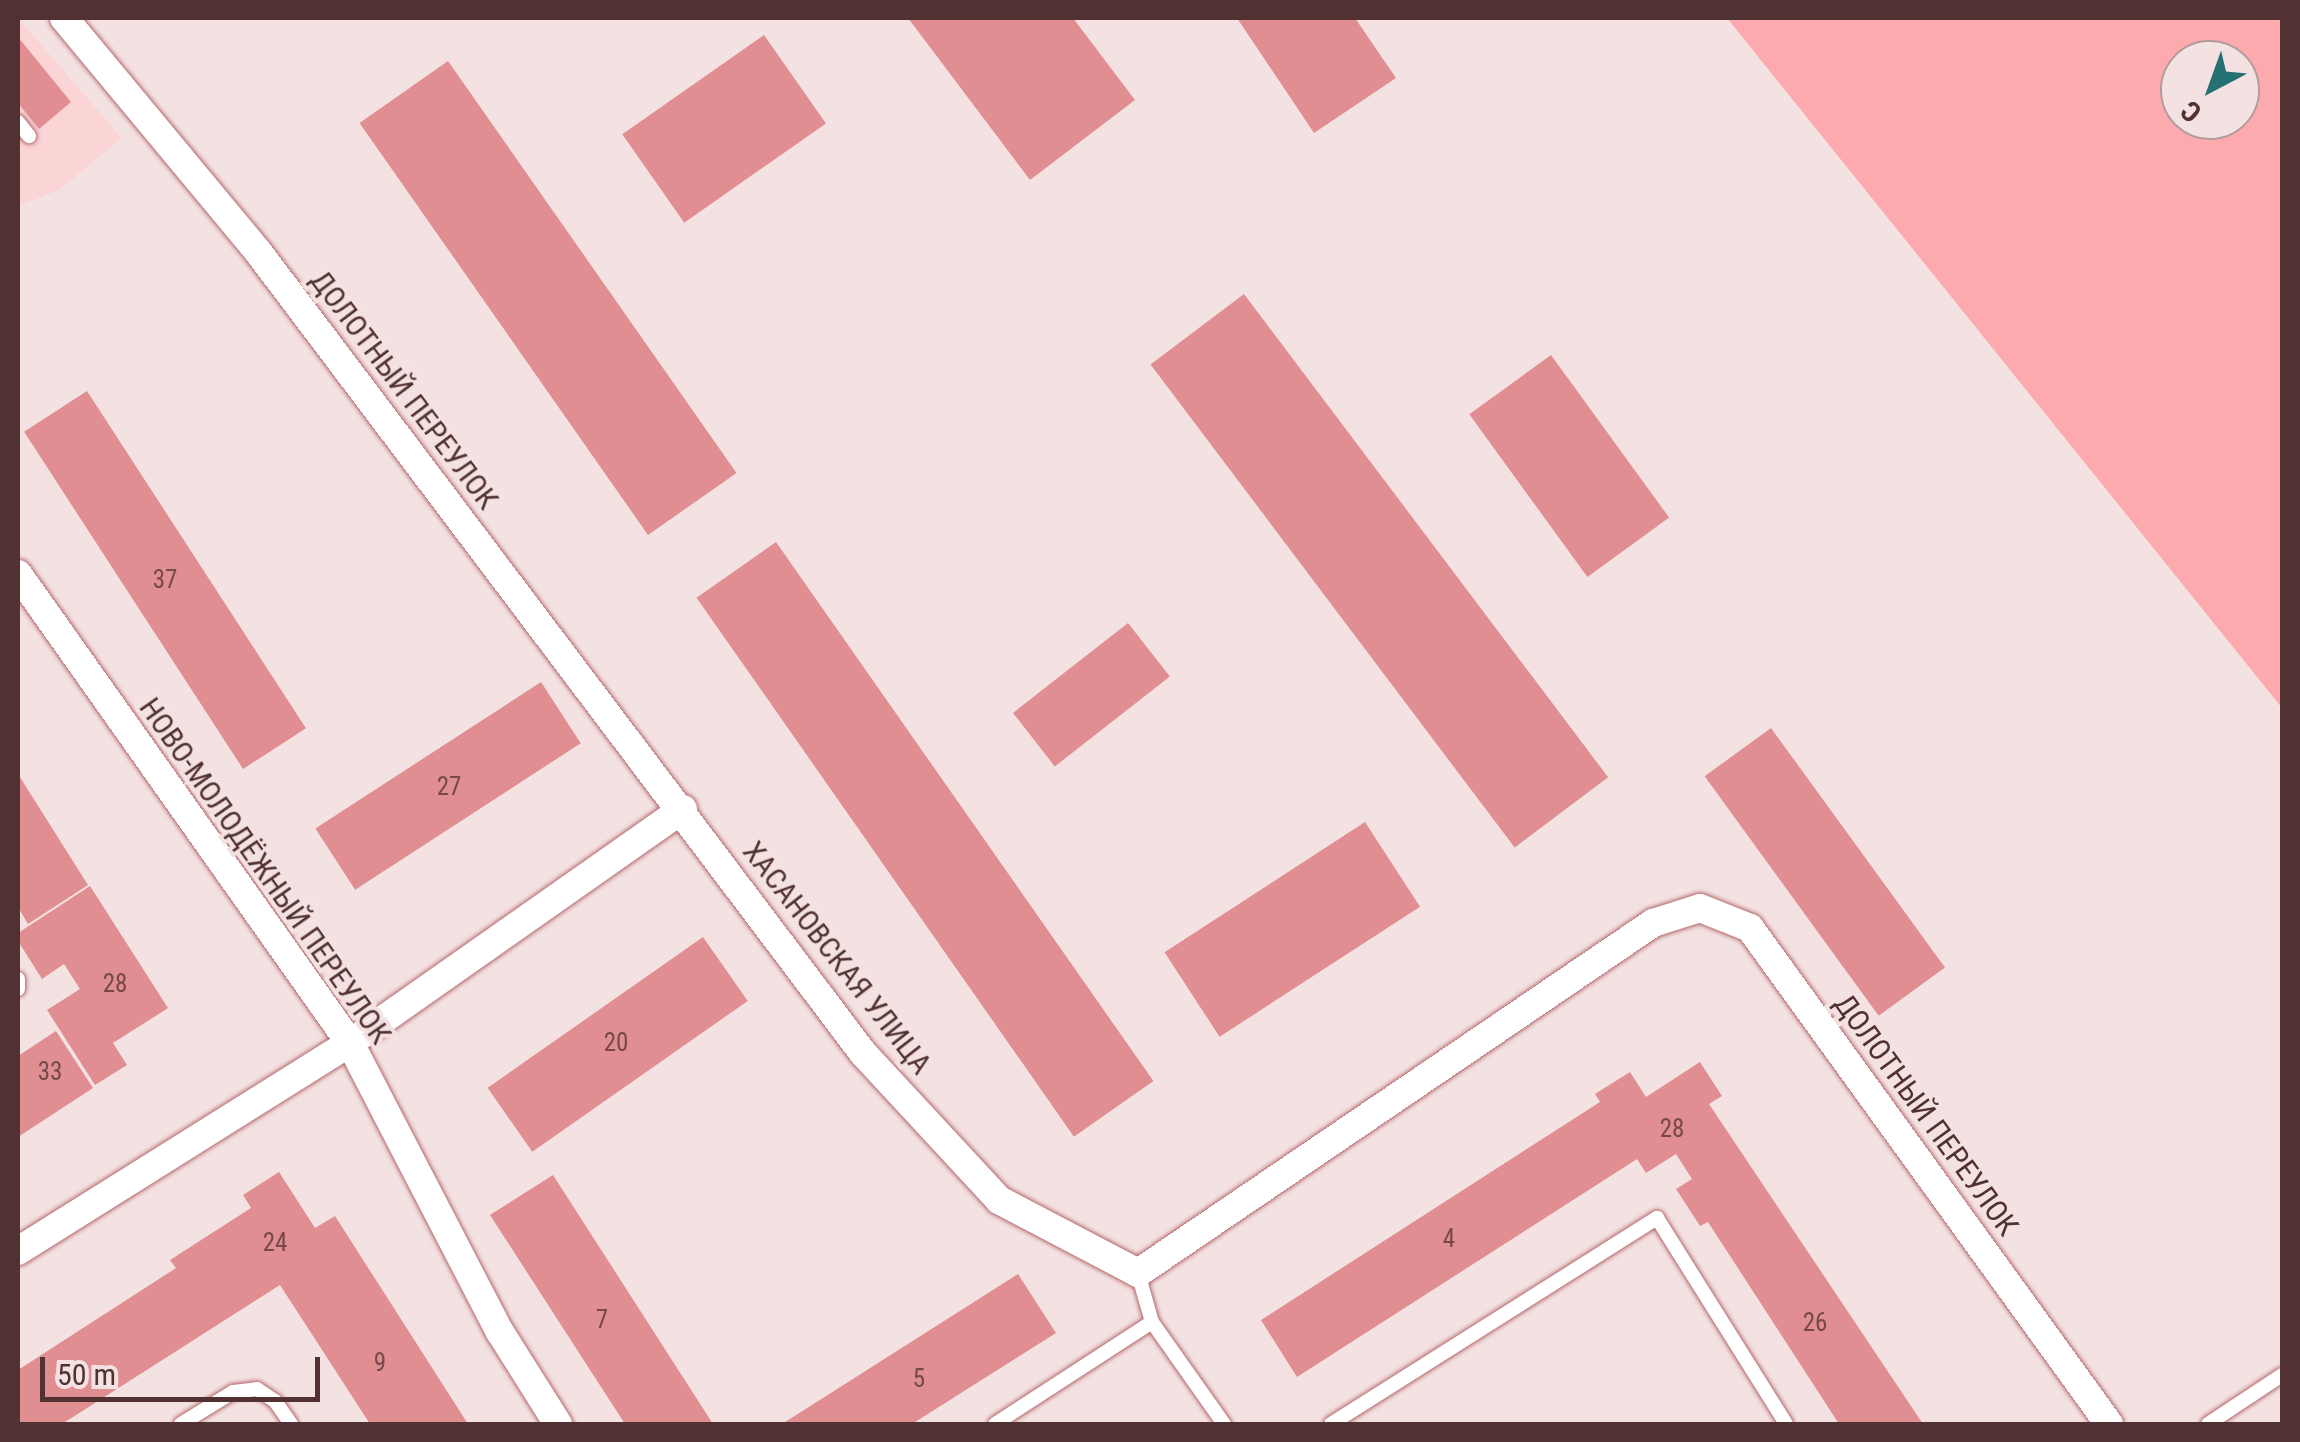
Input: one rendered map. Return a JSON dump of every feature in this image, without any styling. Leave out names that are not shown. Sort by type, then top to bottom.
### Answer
[{"type":"street","name":"ДОЛОТНЫЙ ПЕРЕУЛОК","points":[[64,18],[260,253],[683,809]]},
{"type":"street","name":"НОВО-МОЛОДЁЖНЫЙ ПЕРЕУЛОК","points":[[18,574],[350,1043],[500,1332],[558,1424]]},
{"type":"street","points":[[18,1251],[350,1043],[683,809]]},
{"type":"street","name":"ХАСАНОВСКАЯ УЛИЦА","points":[[683,809],[863,1053],[999,1200],[1138,1273]]},
{"type":"street","name":"ДОЛОТНЫЙ ПЕРЕУЛОК","points":[[1138,1273],[1653,923],[1700,908],[1750,928],[2110,1424]]},
{"type":"lane","points":[[18,122],[29,136]]},
{"type":"lane","points":[[18,979],[18,990]]},
{"type":"lane","points":[[1331,1424],[1658,1218],[1786,1424]]},
{"type":"lane","points":[[1138,1273],[1152,1322],[1224,1424]]},
{"type":"lane","points":[[995,1424],[1152,1322]]},
{"type":"lane","points":[[2208,1424],[2282,1376]]},
{"type":"lane","points":[[181,1424],[232,1392],[257,1389],[276,1401],[291,1424]]},
{"type":"shaded area","points":[[18,18],[122,138],[59,190],[18,206]]},
{"type":"shaded area","points":[[1727,18],[2282,18],[2282,708]]},
{"type":"building","points":[[908,18],[1073,18],[1135,100],[1030,180]]},
{"type":"building","points":[[1237,18],[1355,18],[1396,78],[1314,133]]},
{"type":"building","points":[[764,35],[826,123],[684,223],[622,134]]},
{"type":"building","points":[[18,37],[71,102],[39,129],[18,103]]},
{"type":"building","points":[[448,61],[737,473],[648,535],[360,123]]},
{"type":"building","points":[[1244,294],[1608,777],[1515,848],[1151,364]]},
{"type":"building","points":[[1551,355],[1669,518],[1587,577],[1469,414]]},
{"type":"building","points":[[87,391],[306,728],[243,769],[24,432]]},
{"type":"building","points":[[776,542],[1153,1081],[1074,1137],[697,598]]},
{"type":"building","points":[[1128,623],[1170,677],[1055,766],[1013,713]]},
{"type":"building","points":[[541,682],[581,743],[355,890],[315,829]]},
{"type":"building","points":[[1771,728],[1945,967],[1879,1016],[1705,776]]},
{"type":"building","points":[[18,774],[88,885],[28,924],[18,907]]},
{"type":"building","points":[[1365,822],[1420,907],[1220,1037],[1165,952]]},
{"type":"building","points":[[90,886],[168,1008],[113,1043],[127,1065],[95,1085],[47,1010],[80,989],[64,964],[42,979],[18,941],[18,933]]},
{"type":"building","points":[[703,937],[748,1001],[532,1152],[488,1088]]},
{"type":"building","points":[[56,1031],[93,1088],[18,1137],[18,1056]]},
{"type":"building","points":[[1700,1062],[1722,1096],[1709,1104],[1923,1424],[1839,1424],[1708,1222],[1700,1226],[1676,1189],[1692,1179],[1676,1154],[1646,1173],[1637,1159],[1297,1377],[1261,1320],[1600,1102],[1595,1094],[1630,1072],[1646,1097]]},
{"type":"building","points":[[279,1172],[315,1228],[335,1216],[468,1424],[370,1424],[280,1285],[62,1424],[18,1424],[18,1370],[176,1268],[170,1260],[251,1208],[243,1195]]},
{"type":"building","points":[[553,1175],[713,1424],[625,1424],[490,1215]]},
{"type":"building","points":[[1018,1274],[1056,1333],[912,1424],[782,1424]]}]
